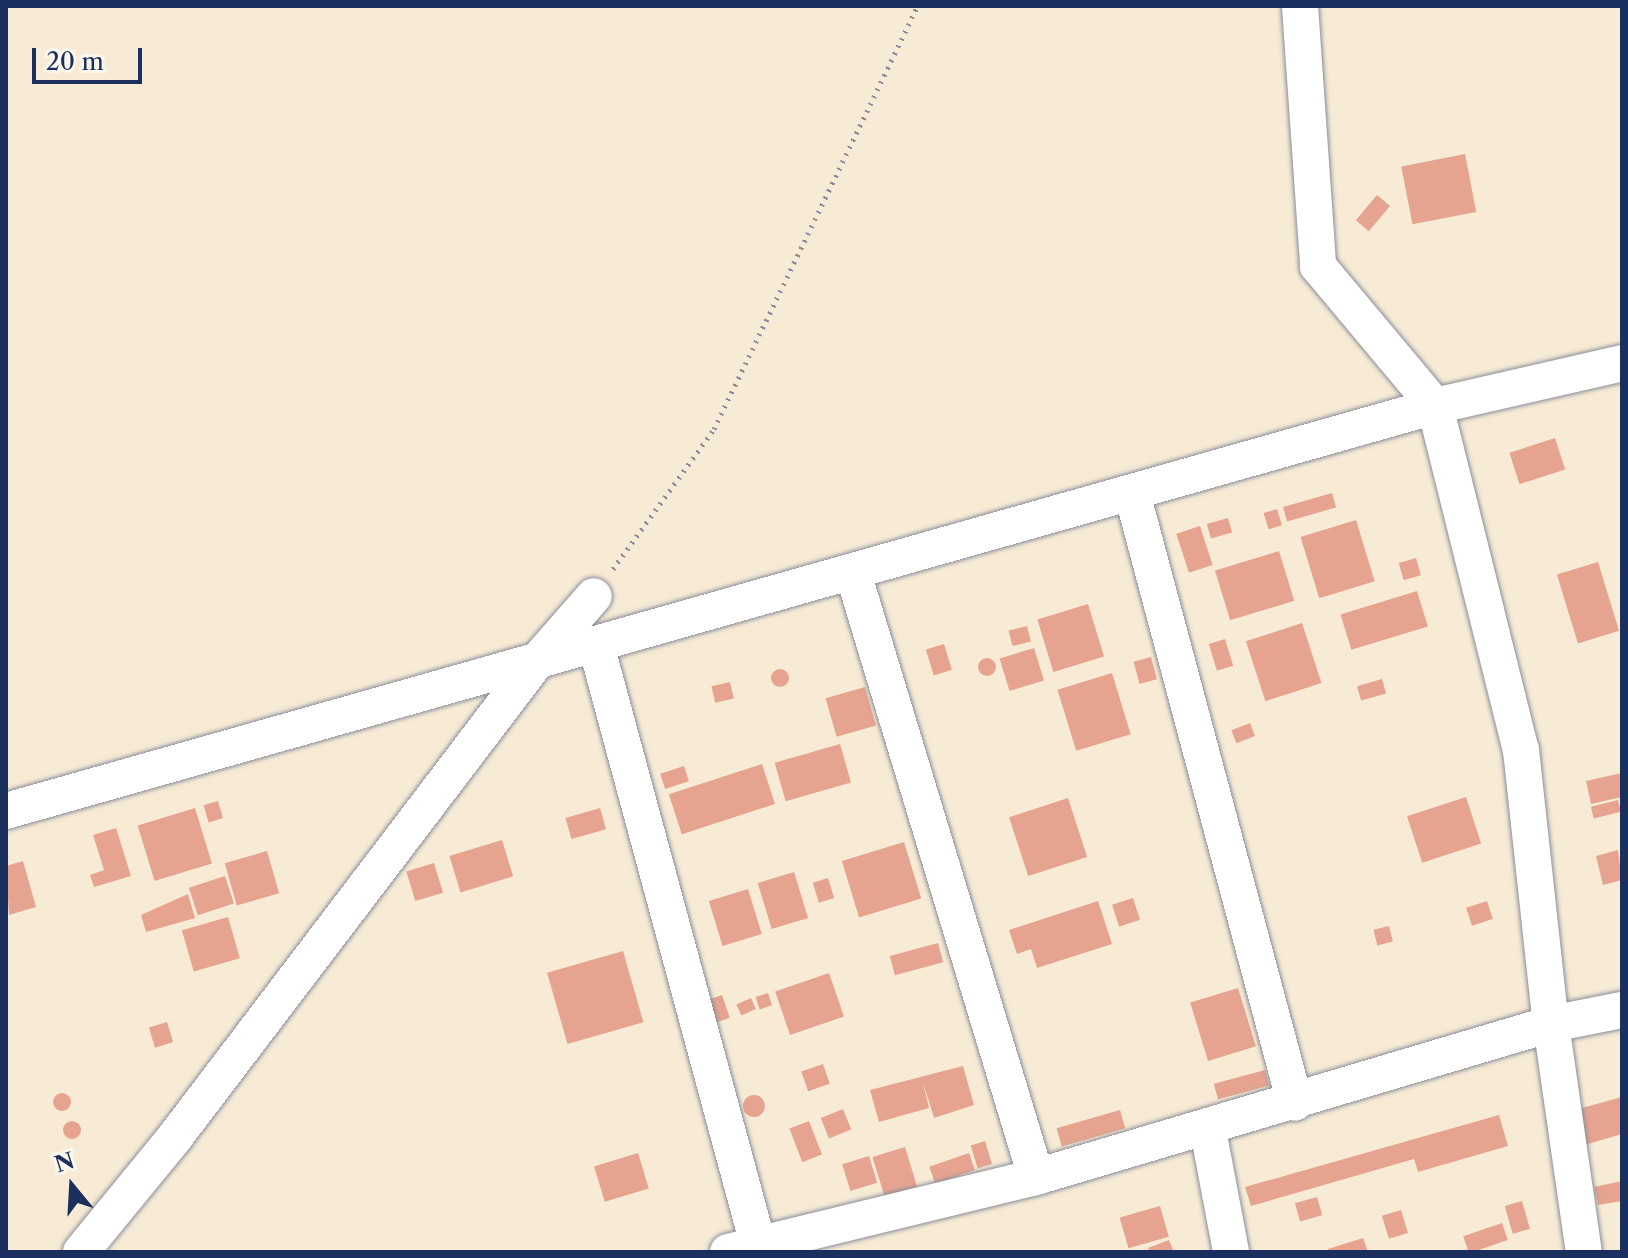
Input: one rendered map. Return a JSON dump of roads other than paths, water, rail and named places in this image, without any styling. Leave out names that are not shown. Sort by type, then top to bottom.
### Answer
[{"type":"street","points":[[1300,6],[1318,266],[1435,406],[1521,750],[1551,1024],[1584,1252]]},
{"type":"street","points":[[6,811],[1435,406],[1622,363]]},
{"type":"street","points":[[1132,493],[1295,1103]]},
{"type":"street","points":[[853,573],[1036,1177]]},
{"type":"street","points":[[81,1252],[175,1137],[537,661],[594,596]]},
{"type":"street","points":[[596,645],[743,1248],[816,1241],[1208,1130],[1551,1024],[1622,1010]]},
{"type":"street","points":[[1208,1130],[1231,1252]]}]
